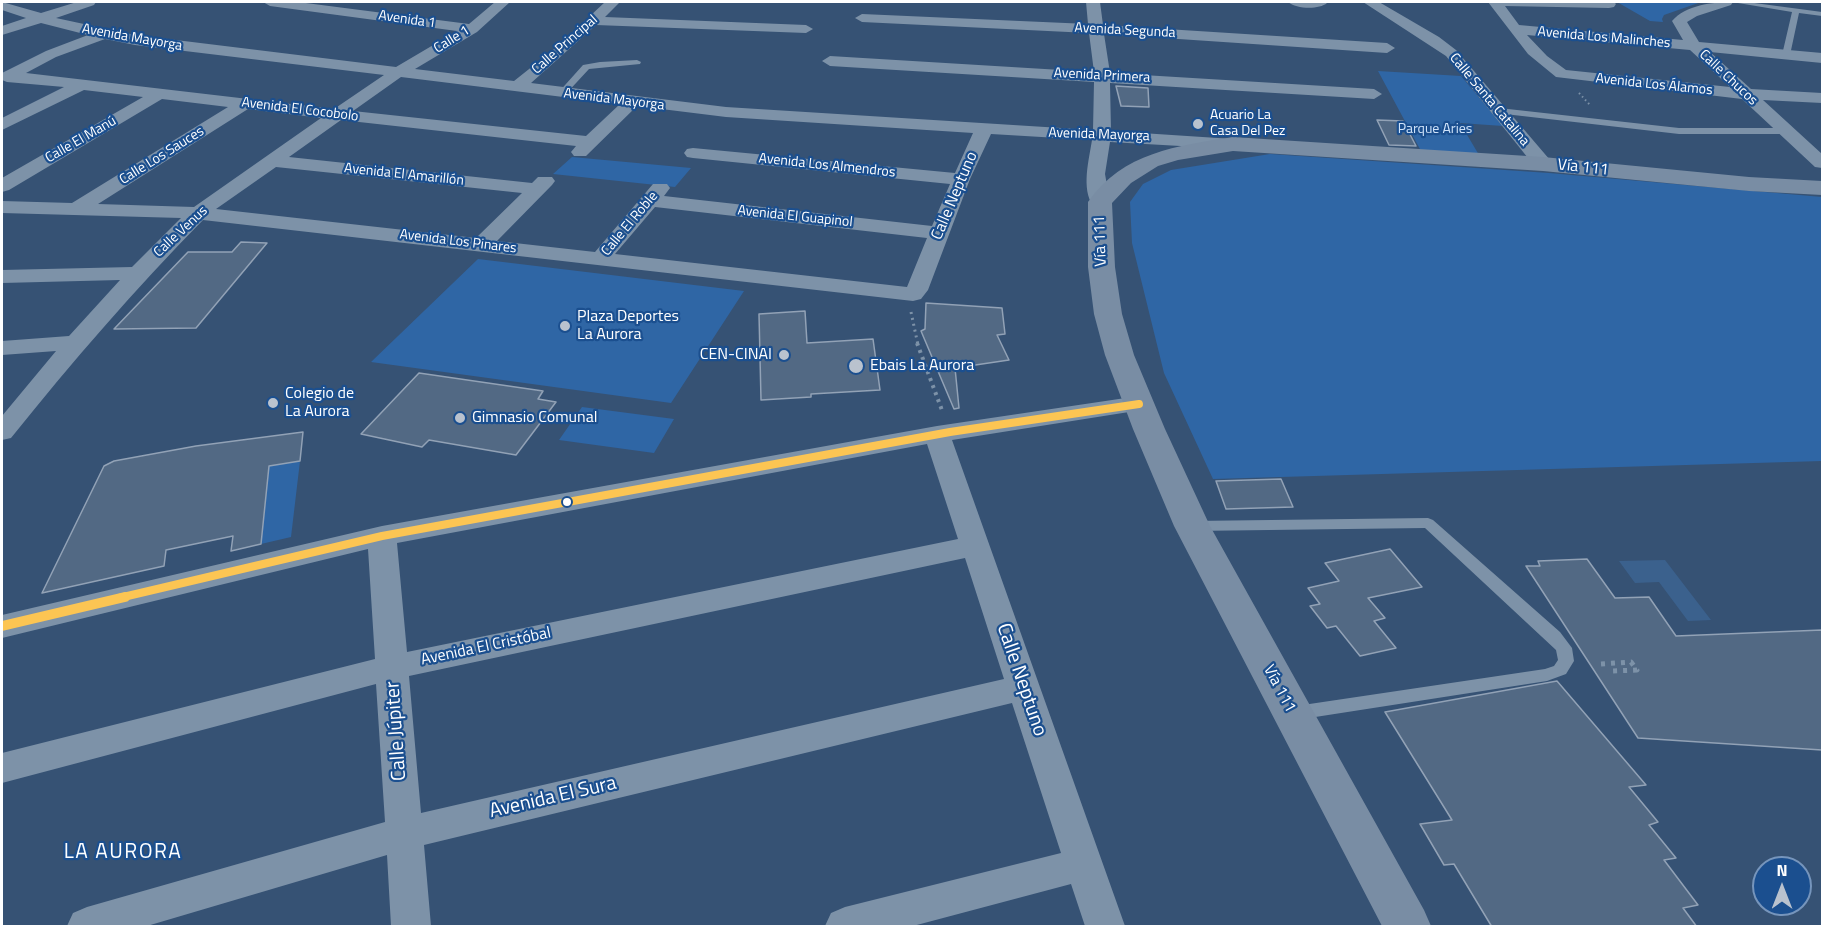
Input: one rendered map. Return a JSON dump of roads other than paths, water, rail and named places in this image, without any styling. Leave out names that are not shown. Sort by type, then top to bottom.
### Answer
[{"type":"main road","name":"Vía 111","points":[[1405,923],[1192,526],[1139,404],[1112,329],[1100,260],[1100,202],[1126,175],[1152,160],[1182,152],[1233,144],[1543,164],[1749,184],[1822,188]]},
{"type":"street","points":[[2,31],[89,2]]},
{"type":"street","name":"Avenida 1","points":[[270,2],[472,29]]},
{"type":"street","name":"Calle 1","points":[[397,73],[472,29],[503,2]]},
{"type":"street","name":"Calle Principal","points":[[516,88],[613,2]]},
{"type":"street","points":[[1093,2],[1101,76],[1102,134],[1096,174],[1100,202]]},
{"type":"street","points":[[1295,2],[1320,3]]},
{"type":"street","name":"Calle Santa Catalina","points":[[1370,2],[1452,53],[1543,164]]},
{"type":"street","points":[[1495,2],[1609,4]]},
{"type":"street","points":[[1495,2],[1515,29]]},
{"type":"street","name":"Calle Chucos","points":[[1726,2],[1692,13],[1679,21],[1694,46],[1822,164]]},
{"type":"street","name":"Avenida Mayorga","points":[[2,6],[101,35],[632,102],[726,112],[1233,144]]},
{"type":"street","name":"Avenida Segunda","points":[[862,18],[1097,29],[1387,48]]},
{"type":"street","points":[[593,21],[806,29]]},
{"type":"street","name":"Avenida Los Malinches","points":[[1515,29],[1822,58]]},
{"type":"street","name":"Avenida Los Álamos","points":[[1515,29],[1533,51],[1562,74],[1745,94],[1822,98]]},
{"type":"street","points":[[6,78],[51,54],[101,35]]},
{"type":"street","name":"Avenida Primera","points":[[830,61],[1374,94]]},
{"type":"street","name":"Calle Venus","points":[[2,432],[75,343],[138,273],[198,213],[397,73]]},
{"type":"street","name":"Avenida El Cocobolo","points":[[6,78],[161,93],[585,147],[632,102]]},
{"type":"street","points":[[2,125],[83,84]]},
{"type":"street","name":"Calle El Manú","points":[[2,186],[161,93]]},
{"type":"street","name":"Calle Los Sauces","points":[[78,208],[245,104]]},
{"type":"street","name":"Avenida Los Almendros","points":[[726,112],[688,159],[961,179]]},
{"type":"street","name":"Calle Neptuno","points":[[913,294],[917,290],[961,179],[984,129]]},
{"type":"street","name":"Avenida El Amarillón","points":[[272,161],[543,183],[482,244]]},
{"type":"street","name":"Avenida El Guapinol","points":[[655,194],[940,233]]},
{"type":"street","name":"Calle El Roble","points":[[600,259],[655,194]]},
{"type":"street","name":"Avenida Los Pinares","points":[[2,207],[198,213],[913,294]]},
{"type":"street","points":[[2,276],[138,273]]},
{"type":"street","points":[[2,348],[75,343]]},
{"type":"street","points":[[2,626],[382,536],[944,433],[1139,404]]},
{"type":"street","name":"Calle Neptuno","points":[[944,433],[975,546],[1105,927]]},
{"type":"street","name":"Calle Júpiter","points":[[382,536],[411,927]]},
{"type":"street","name":"Avenida El Cristóbal","points":[[2,768],[392,667],[975,546]]},
{"type":"street","name":"Avenida El Sura","points":[[87,927],[404,833],[1024,687]]},
{"type":"street","points":[[845,927],[1084,864]]},
{"type":"lane","points":[[1735,2],[1822,14]]},
{"type":"lane","points":[[1786,55],[1796,10]]},
{"type":"lane","points":[[561,94],[586,67],[637,62]]},
{"type":"lane","points":[[1499,111],[1679,131],[1787,131]]},
{"type":"lane","points":[[1192,526],[1428,523],[1554,636],[1564,648],[1566,660],[1560,670],[1547,675],[1292,714]]},
{"type":"place","name":"Acuario La Casa Del Pez","points":[[1198,124]]},
{"type":"place","name":"Plaza Deportes La Aurora","points":[[565,326]]},
{"type":"place","name":"CEN-CINAI","points":[[784,355]]},
{"type":"place","name":"Ebais La Aurora","points":[[856,366]]},
{"type":"place","name":"Colegio de La Aurora","points":[[273,403]]},
{"type":"place","name":"Gimnasio Comunal","points":[[460,418]]},
{"type":"district","name":"LA AURORA","points":[[123,853]]},
{"type":"park label","name":"Parque Aries","points":[[1435,130]]}]
